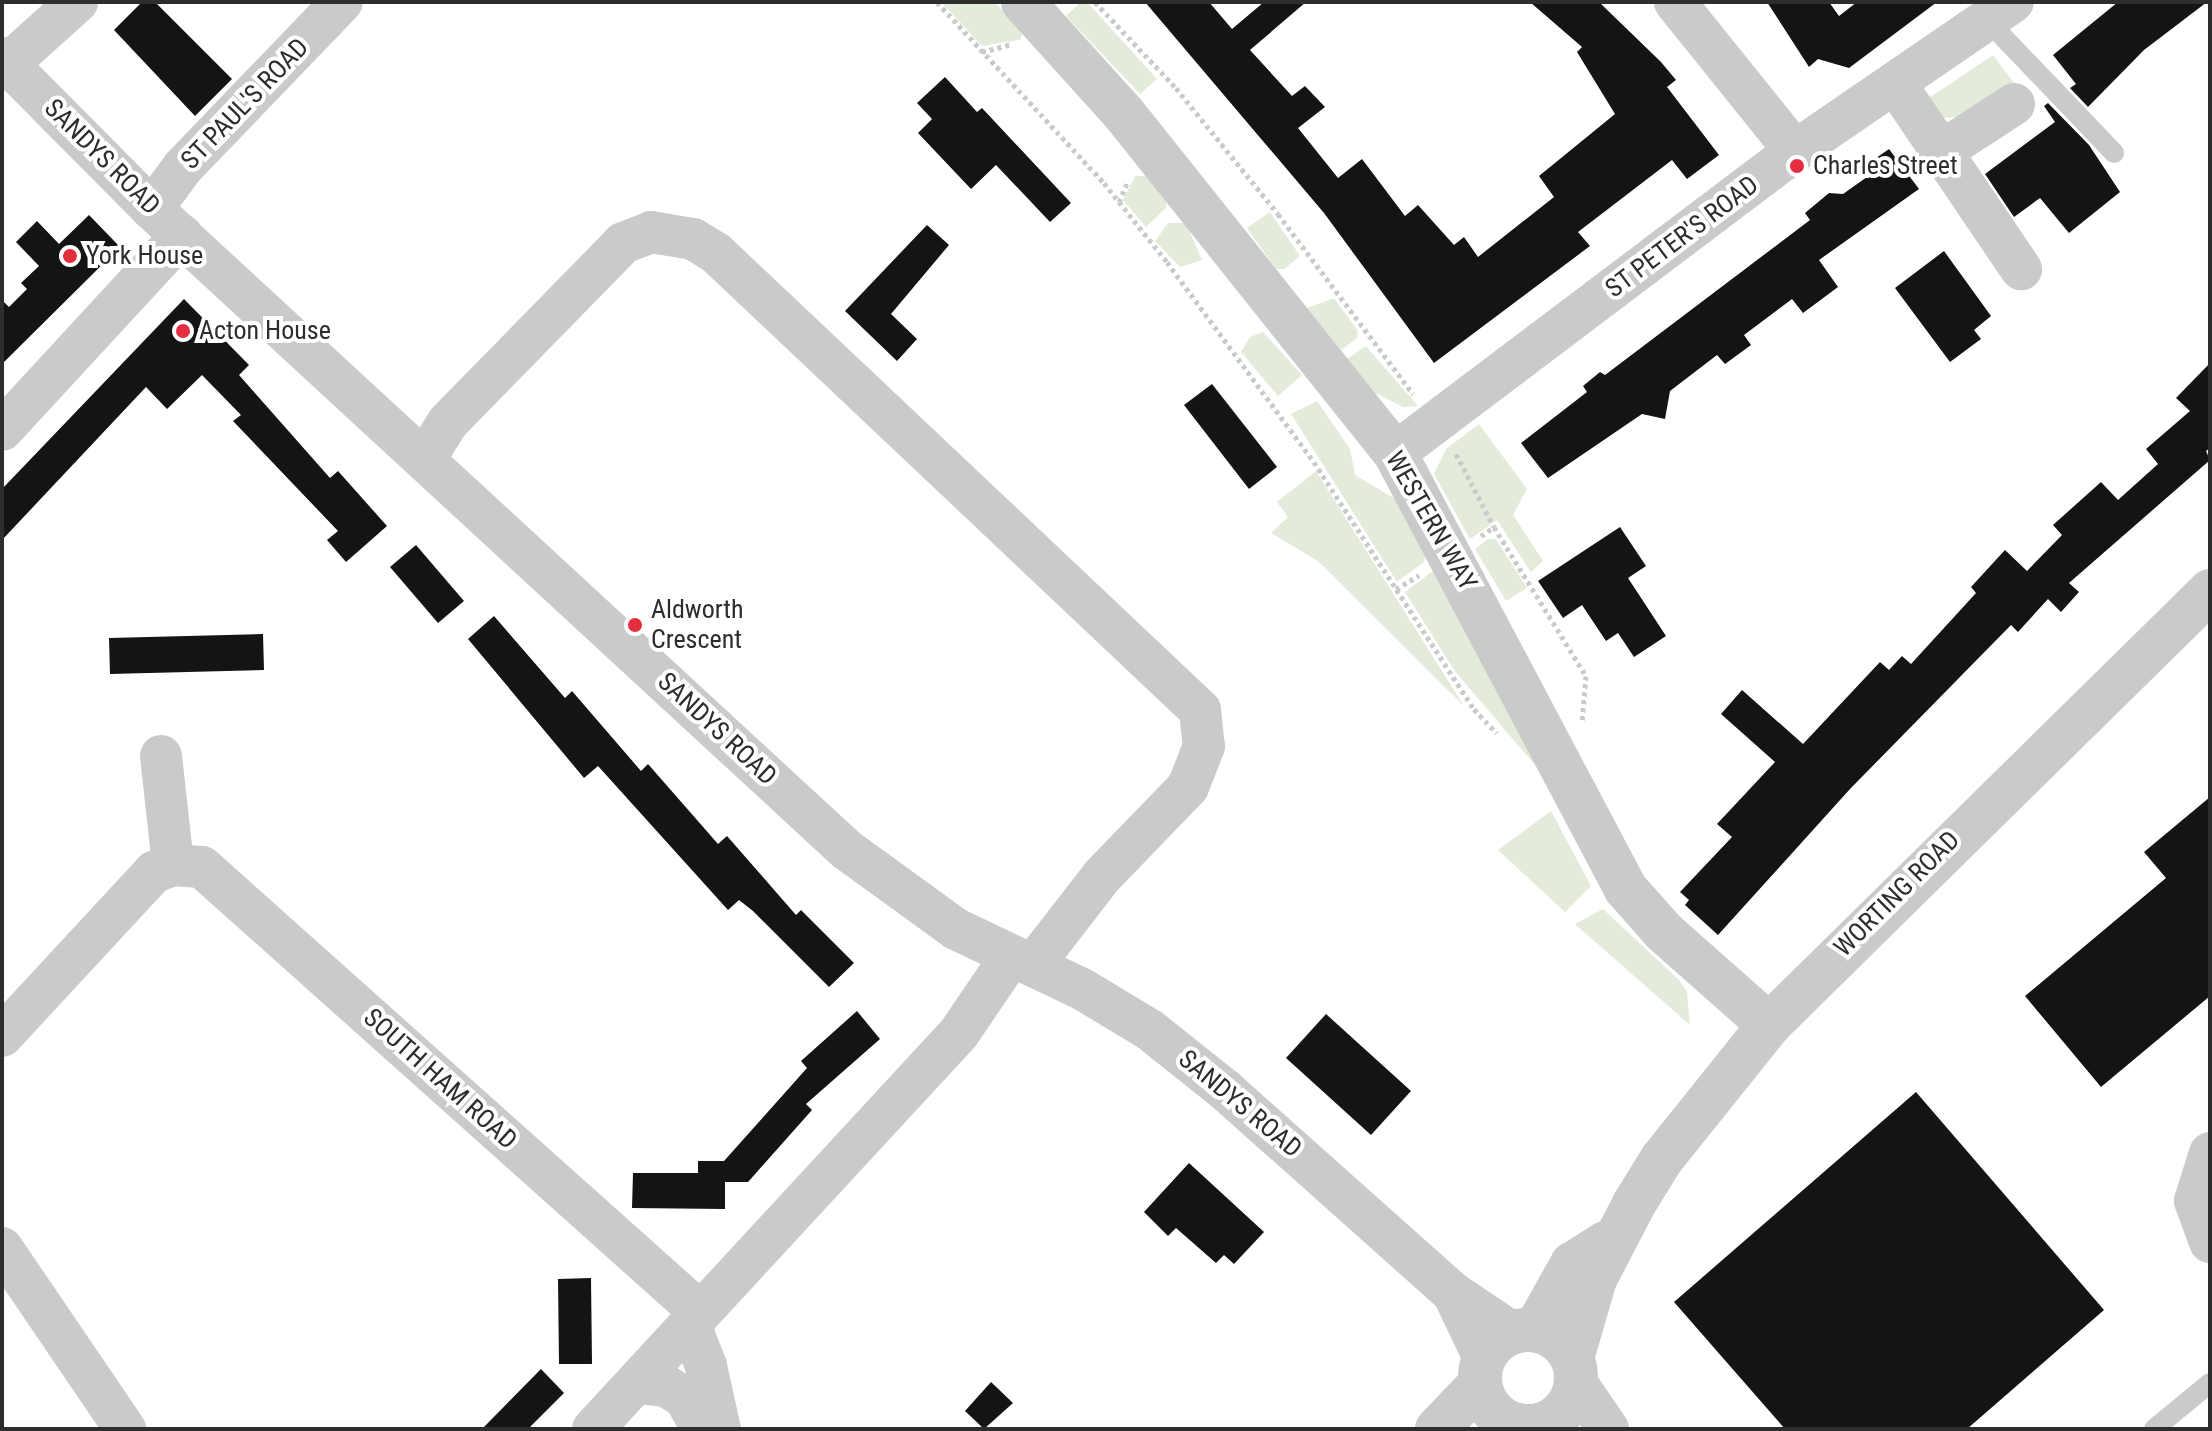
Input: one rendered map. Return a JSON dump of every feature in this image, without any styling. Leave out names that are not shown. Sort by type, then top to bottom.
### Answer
[{"type":"street","points":[[5,61],[77,2]]},
{"type":"street","name":"ST PAUL'S ROAD","points":[[2,430],[167,222],[183,167],[342,2]]},
{"type":"street","name":"WESTERN WAY","points":[[1023,2],[1134,126],[1395,453],[1625,888],[1664,932],[1769,1025]]},
{"type":"street","points":[[1675,2],[1795,151]]},
{"type":"street","name":"ST PETER'S ROAD","points":[[1395,453],[1795,151],[2000,11]]},
{"type":"street","name":"SANDYS ROAD","points":[[5,61],[167,222],[426,457],[847,850],[956,929],[1150,1030],[1235,1098],[1453,1293],[1502,1351]]},
{"type":"street","points":[[1895,83],[2021,269]]},
{"type":"street","points":[[1942,151],[2014,104]]},
{"type":"street","points":[[426,457],[448,422],[623,243],[651,232],[693,239],[715,252],[1200,710],[1204,746],[1188,787],[1022,961],[593,1429]]},
{"type":"street","name":"WORTING ROAD","points":[[1574,1370],[1595,1279],[1661,1160],[1769,1025],[2210,591]]},
{"type":"street","points":[[2,1036],[154,872],[173,865],[161,756]]},
{"type":"street","name":"SOUTH HAM ROAD","points":[[173,865],[202,867],[694,1318],[720,1429]]},
{"type":"street","points":[[2210,1153],[2195,1201],[2210,1242]]},
{"type":"street","name":"WORTING ROAD","points":[[1437,1429],[1572,1264],[1623,1231]]},
{"type":"street","points":[[2,1248],[125,1429]]},
{"type":"street","points":[[1574,1370],[1561,1413],[1528,1426],[1485,1402],[1502,1351],[1556,1338],[1608,1429]]},
{"type":"street","points":[[638,1383],[666,1386],[685,1398],[702,1429]]},
{"type":"lane","points":[[2000,11],[2114,153]]},
{"type":"lane","points":[[2154,1429],[2210,1383]]},
{"type":"path","points":[[937,2],[1104,183],[1176,274],[1314,462],[1474,709],[1506,744]]},
{"type":"path","points":[[1095,2],[1176,88],[1278,214],[1407,389],[1438,421],[1494,527]]},
{"type":"green space","points":[[941,2],[994,2],[1023,30],[1020,40],[982,46]]},
{"type":"green space","points":[[1081,2],[1087,2],[1157,79],[1140,94],[1066,16]]},
{"type":"green space","points":[[1993,55],[2014,83],[1963,117],[1939,118],[1926,100]]},
{"type":"green space","points":[[1135,176],[1152,176],[1167,196],[1166,208],[1146,227],[1123,200]]},
{"type":"green space","points":[[1270,212],[1300,256],[1284,269],[1276,269],[1247,228]]},
{"type":"green space","points":[[1168,223],[1186,223],[1202,260],[1180,267],[1155,241]]},
{"type":"green space","points":[[1334,298],[1358,331],[1357,338],[1341,350],[1307,308]]},
{"type":"green space","points":[[1263,332],[1302,375],[1278,396],[1241,352],[1250,337]]},
{"type":"green space","points":[[1366,346],[1418,406],[1403,407],[1373,392],[1347,359]]},
{"type":"green space","points":[[1317,401],[1350,449],[1355,475],[1402,503],[1426,552],[1424,562],[1397,582],[1291,414]]},
{"type":"green space","points":[[1479,424],[1527,489],[1513,515],[1543,561],[1531,572],[1497,520],[1470,539],[1434,474],[1446,449]]},
{"type":"green space","points":[[1316,471],[1464,706],[1318,561],[1271,533],[1288,517],[1277,502]]},
{"type":"green space","points":[[1488,539],[1496,539],[1527,588],[1506,601],[1475,549]]},
{"type":"green space","points":[[1433,571],[1541,772],[1454,670],[1405,592]]},
{"type":"green space","points":[[1551,811],[1591,886],[1565,912],[1498,850]]},
{"type":"green space","points":[[1603,909],[1680,981],[1687,992],[1690,1025],[1575,924]]},
{"type":"building","points":[[142,2],[155,2],[232,79],[195,116],[114,30]]},
{"type":"building","points":[[1145,2],[1209,2],[1232,29],[1264,2],[1306,2],[1250,50],[1292,96],[1305,86],[1325,107],[1298,128],[1338,178],[1362,159],[1405,216],[1418,205],[1454,245],[1464,237],[1478,257],[1554,197],[1539,176],[1615,114],[1577,52],[1582,47],[1530,2],[1599,2],[1676,80],[1667,87],[1719,155],[1687,179],[1672,160],[1578,232],[1590,246],[1434,363],[1324,213]]},
{"type":"building","points":[[1767,2],[1829,2],[1839,16],[1857,2],[1937,2],[1849,68],[1818,59],[1809,67]]},
{"type":"building","points":[[2118,2],[2207,2],[2144,50],[2088,107],[2070,88],[2076,84],[2053,55]]},
{"type":"building","points":[[945,77],[977,112],[982,108],[1071,203],[1050,222],[996,165],[971,189],[918,133],[932,119],[917,103]]},
{"type":"building","points":[[2048,103],[2089,145],[2120,192],[2069,233],[2040,198],[2014,217],[1985,174],[2055,122],[2044,106]]},
{"type":"building","points":[[1889,149],[1919,189],[1819,260],[1838,287],[1803,313],[1792,299],[1744,335],[1751,345],[1725,364],[1717,355],[1670,391],[1665,419],[1642,414],[1548,478],[1521,443],[1587,392],[1583,386],[1600,372],[1605,375],[1810,220],[1805,213],[1829,193],[1843,194],[1867,177],[1866,165]]},
{"type":"building","name":"York House","points":[[89,215],[120,247],[2,364],[2,300],[9,307],[27,289],[21,283],[39,266],[16,242],[37,221],[59,244]]},
{"type":"building","points":[[927,225],[949,245],[891,314],[917,339],[897,361],[845,311]]},
{"type":"building","points":[[1944,251],[1991,316],[1974,330],[1981,339],[1950,362],[1895,288]]},
{"type":"building","points":[[184,299],[249,365],[239,375],[330,478],[338,471],[387,526],[346,562],[327,540],[338,531],[233,421],[241,415],[202,375],[167,409],[146,387],[2,540],[2,489]]},
{"type":"building","points":[[2210,363],[2210,448],[2206,451],[2210,460],[2069,583],[2079,592],[2061,612],[2048,599],[2018,632],[2011,625],[1850,789],[1718,935],[1685,905],[1689,900],[1680,892],[1732,837],[1717,824],[1775,762],[1721,714],[1742,690],[1803,744],[1880,662],[1889,670],[1902,656],[1911,664],[1976,593],[1971,587],[2005,550],[2027,571],[2062,535],[2053,525],[2101,482],[2118,500],[2158,464],[2146,449],[2190,411],[2176,398]]},
{"type":"building","points":[[1212,384],[1277,467],[1249,489],[1184,405]]},
{"type":"building","points":[[1620,527],[1646,566],[1628,578],[1666,636],[1634,657],[1618,633],[1606,641],[1582,605],[1563,618],[1538,581]]},
{"type":"building","points":[[416,545],[464,601],[438,623],[390,567]]},
{"type":"building","points":[[494,616],[565,698],[572,691],[641,771],[648,764],[718,844],[727,836],[796,915],[801,910],[854,963],[829,987],[739,900],[728,910],[598,766],[584,778],[468,639]]},
{"type":"building","points":[[263,634],[264,670],[110,674],[109,638]]},
{"type":"building","points":[[2210,797],[2210,996],[2101,1087],[2025,996],[2166,878],[2144,852]]},
{"type":"building","points":[[857,1011],[880,1039],[806,1104],[812,1110],[748,1182],[725,1182],[725,1209],[632,1208],[633,1173],[698,1173],[698,1161],[724,1161],[807,1068],[801,1061]]},
{"type":"building","points":[[1326,1014],[1411,1091],[1371,1135],[1286,1058]]},
{"type":"building","points":[[1916,1092],[2104,1310],[1967,1429],[1785,1429],[1674,1302]]},
{"type":"building","points":[[1189,1163],[1264,1232],[1234,1264],[1224,1255],[1216,1263],[1176,1228],[1168,1236],[1144,1212]]},
{"type":"building","points":[[591,1278],[592,1364],[559,1364],[558,1279]]},
{"type":"building","points":[[541,1369],[564,1393],[528,1429],[482,1429]]},
{"type":"building","points":[[991,1382],[1013,1403],[984,1429],[965,1411]]},
{"type":"place","name":"Charles Street","points":[[1797,166]]},
{"type":"place","name":"York House","points":[[70,256]]},
{"type":"place","name":"Acton House","points":[[183,331]]},
{"type":"place","name":"Aldworth Crescent","points":[[635,625]]}]
